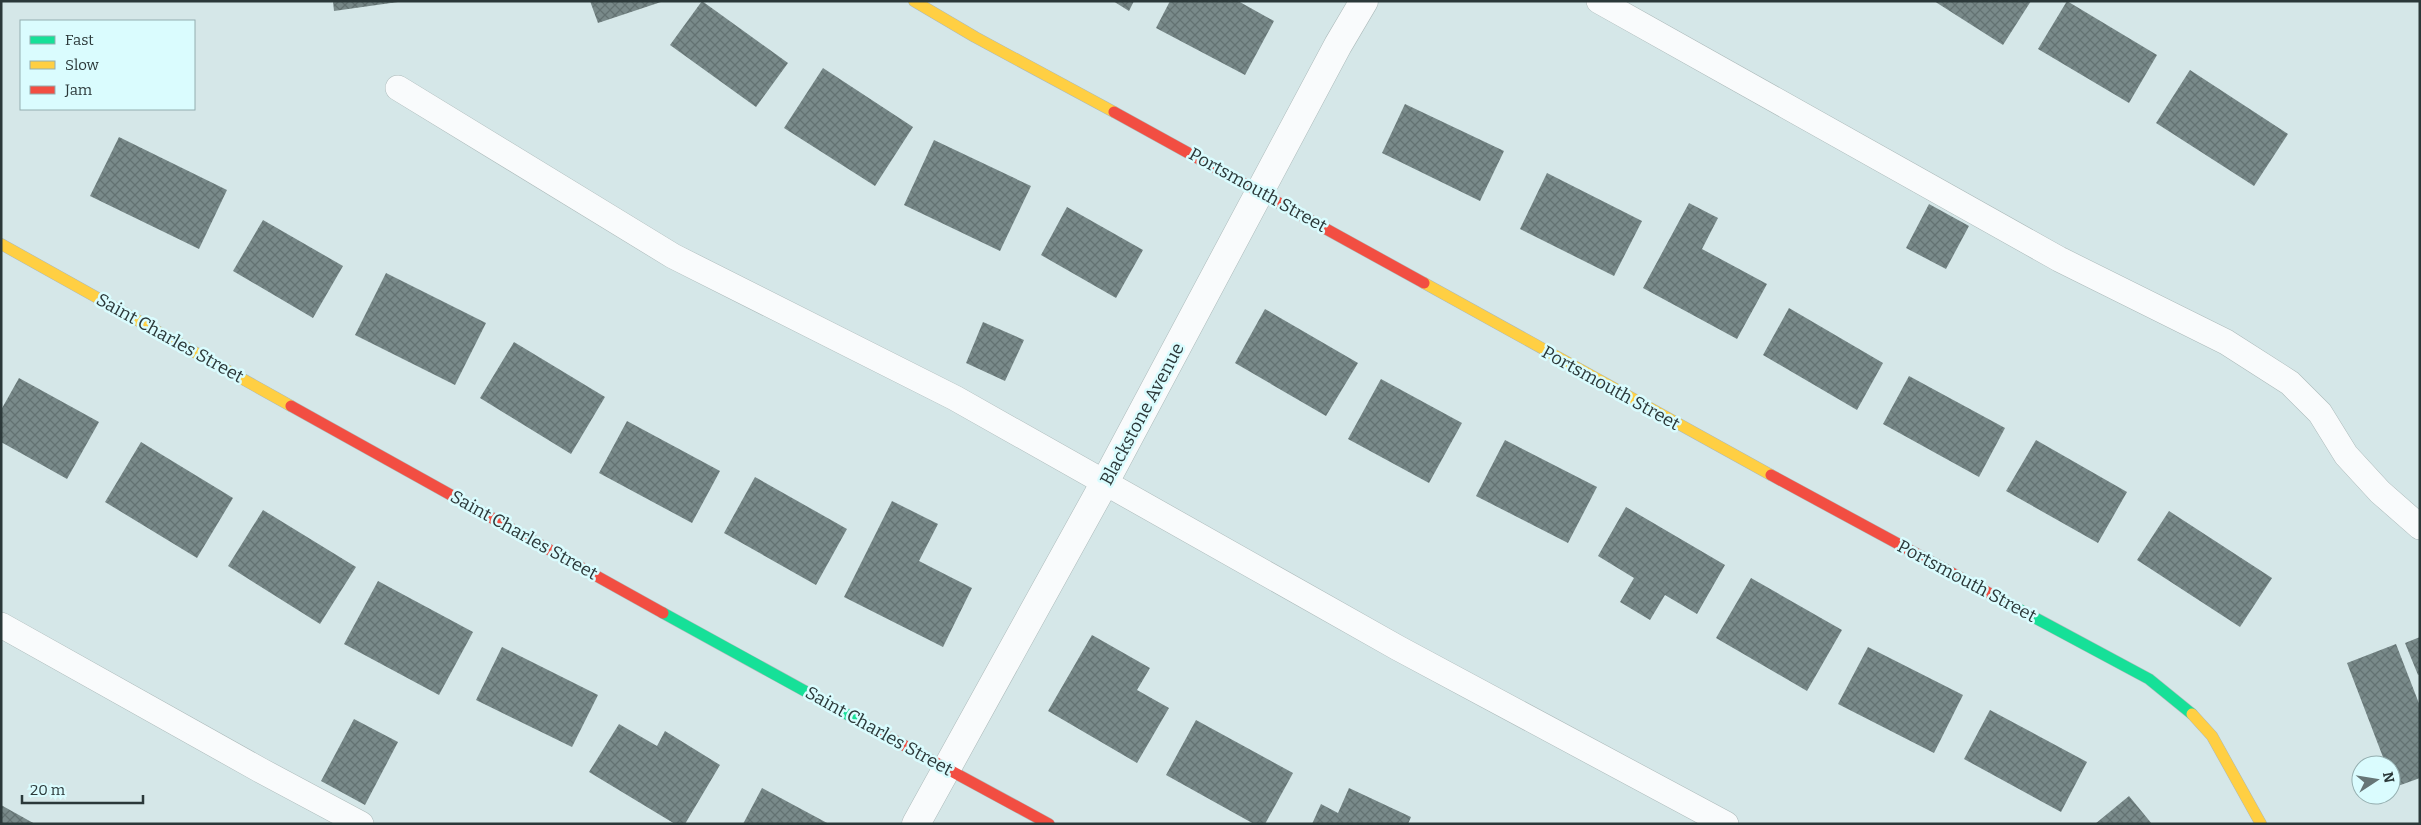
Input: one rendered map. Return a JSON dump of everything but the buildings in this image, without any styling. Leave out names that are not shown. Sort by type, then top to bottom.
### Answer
[{"type":"street","name":"Portsmouth Street","points":[[914,1],[984,42],[1260,191],[1633,400],[2149,679],[2190,712],[2212,736],[2261,824]]},
{"type":"street","name":"Blackstone Avenue","points":[[916,824],[1105,482],[1338,44],[1364,1]]},
{"type":"street","name":"Saint Charles Street","points":[[1,244],[1049,824]]},
{"type":"lane","points":[[1599,1],[2058,258],[2226,342],[2290,383],[2320,413],[2346,455],[2374,486],[2420,527]]},
{"type":"lane","points":[[398,88],[673,256],[955,398],[1398,648],[1726,824]]},
{"type":"lane","points":[[1,625],[260,770],[361,824]]},
{"type":"traffic: fast","points":[[2000,599],[2149,679],[2192,714]]},
{"type":"traffic: fast","points":[[663,613],[883,734]]},
{"type":"traffic: slow","points":[[914,1],[975,37],[1114,112]]},
{"type":"traffic: slow","points":[[1,244],[291,406]]},
{"type":"traffic: slow","points":[[1424,283],[1771,475]]},
{"type":"traffic: slow","points":[[2192,714],[2212,736],[2261,824]]},
{"type":"traffic: jam","points":[[1114,112],[1424,283]]},
{"type":"traffic: jam","points":[[291,406],[663,613]]},
{"type":"traffic: jam","points":[[1771,475],[2000,599]]},
{"type":"traffic: jam","points":[[883,734],[1049,824]]}]
